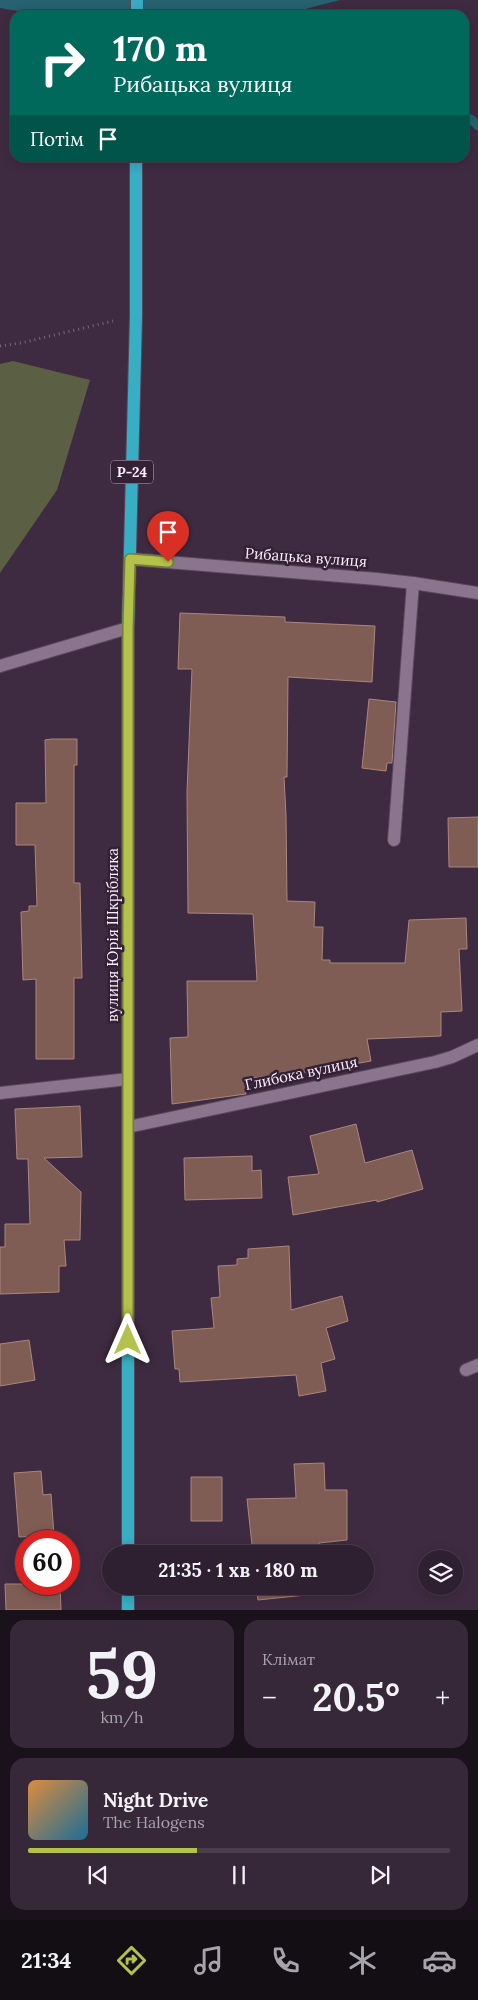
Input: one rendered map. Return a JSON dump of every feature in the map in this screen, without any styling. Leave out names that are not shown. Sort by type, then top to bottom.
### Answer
[{"type":"main road","name":"Р-24","points":[[136,162],[136,316]]},
{"type":"main road","name":"вулиця Юрія Шкрібляка","points":[[128,1545],[128,628],[136,316]]},
{"type":"main road","points":[[128,1595],[128,1610]]},
{"type":"street","name":"Рибацька вулиця","points":[[130,559],[414,582],[478,593]]},
{"type":"street","points":[[394,840],[414,582]]},
{"type":"street","points":[[0,666],[128,628]]},
{"type":"street","name":"Глибока вулиця","points":[[128,1127],[435,1062],[452,1057],[478,1045]]},
{"type":"street","points":[[0,1093],[128,1079]]},
{"type":"street","points":[[466,1370],[478,1365]]},
{"type":"path","points":[[0,346],[21,343],[136,316]]},
{"type":"green space","points":[[13,361],[90,380],[57,490],[0,573],[0,364]]},
{"type":"water","points":[[0,0],[340,0],[301,10],[12,10],[0,8]]},
{"type":"building","points":[[180,613],[285,617],[285,622],[375,626],[372,682],[288,677],[287,777],[284,777],[287,901],[315,902],[314,927],[323,927],[322,960],[330,960],[330,963],[405,963],[409,920],[466,918],[467,949],[459,949],[462,1011],[441,1012],[441,1036],[367,1039],[371,1061],[314,1071],[244,1079],[246,1094],[172,1104],[170,1038],[188,1037],[187,981],[257,981],[253,914],[188,913],[187,792],[192,669],[178,669]]},
{"type":"building","points":[[369,699],[396,702],[392,763],[387,763],[386,771],[362,768]]},
{"type":"building","points":[[77,739],[77,765],[74,765],[74,883],[80,883],[82,978],[74,978],[74,1059],[36,1059],[36,979],[23,980],[21,912],[29,911],[29,906],[37,906],[35,845],[16,845],[16,803],[46,803],[45,740]]},
{"type":"building","points":[[478,817],[478,867],[449,867],[448,818]]},
{"type":"building","points":[[80,1106],[82,1157],[44,1158],[81,1192],[80,1240],[64,1240],[66,1266],[59,1266],[59,1292],[0,1294],[0,1247],[5,1247],[5,1224],[30,1224],[28,1159],[17,1159],[15,1109]]},
{"type":"building","points":[[356,1124],[365,1163],[412,1150],[423,1189],[377,1202],[377,1200],[293,1215],[288,1177],[319,1174],[310,1136]]},
{"type":"building","points":[[252,1156],[252,1171],[261,1170],[262,1198],[185,1200],[184,1158]]},
{"type":"building","points":[[289,1246],[291,1310],[342,1296],[348,1321],[326,1328],[335,1359],[321,1363],[326,1391],[299,1396],[296,1375],[180,1382],[179,1369],[175,1369],[172,1331],[214,1328],[211,1298],[220,1297],[218,1266],[237,1265],[237,1259],[248,1258],[248,1249]]},
{"type":"building","points":[[29,1340],[35,1380],[0,1386],[0,1344]]},
{"type":"building","points":[[324,1463],[325,1490],[347,1490],[347,1540],[319,1543],[319,1545],[252,1545],[247,1499],[296,1498],[294,1464]]},
{"type":"building","points":[[41,1471],[43,1495],[51,1494],[54,1530],[18,1530],[14,1473]]},
{"type":"building","points":[[191,1477],[222,1477],[222,1521],[191,1521]]},
{"type":"building","points":[[5,1584],[15,1584],[15,1595],[60,1595],[61,1610],[6,1610]]},
{"type":"building","points":[[257,1595],[306,1595],[258,1600]]},
{"type":"waterway","points":[[469,118],[478,126]]},
{"type":"route","points":[[128,1340],[128,628],[130,559],[168,562]]}]
